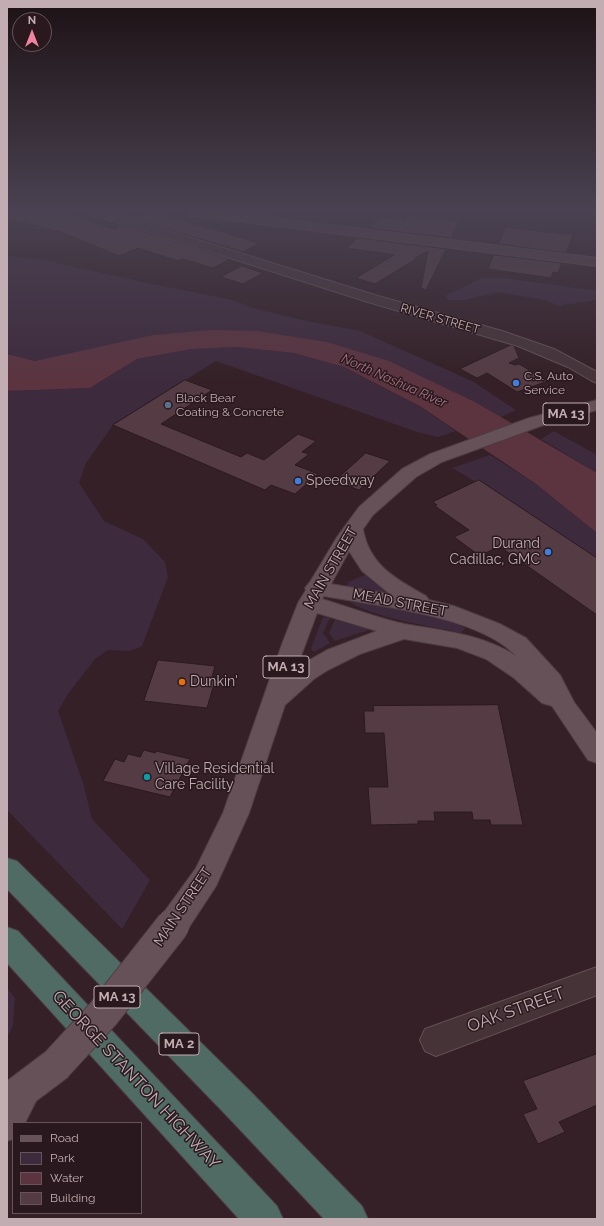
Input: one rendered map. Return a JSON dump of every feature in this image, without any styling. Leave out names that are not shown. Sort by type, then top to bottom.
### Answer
[{"type":"highway","name":"MA 2","points":[[7,870],[244,1110],[349,1219]]},
{"type":"highway","name":"GEORGE STANTON HIGHWAY","points":[[7,941],[264,1219]]},
{"type":"main road","name":"MAIN STREET","points":[[16,1095],[56,1065],[103,1014],[173,926],[206,878],[235,817],[293,644],[313,596],[353,529],[366,511],[409,472],[453,451],[535,422],[597,405]]},
{"type":"main road","points":[[353,529],[354,538],[368,566],[409,596],[432,608]]},
{"type":"main road","name":"MEAD STREET","points":[[313,596],[432,608],[446,611],[492,629],[518,644],[552,681],[565,707],[597,753]]},
{"type":"main road","name":"MEAD STREET","points":[[313,596],[403,631],[460,641],[494,653],[522,672],[565,707]]},
{"type":"main road","points":[[274,702],[296,680],[311,668],[354,646],[403,631]]},
{"type":"main road","points":[[7,1124],[16,1095]]},
{"type":"street","name":"RIVER STREET","points":[[280,269],[388,304],[530,345],[568,361],[597,378]]},
{"type":"street","name":"OAK STREET","points":[[436,1040],[597,981]]},
{"type":"green space","points":[[7,269],[85,269],[232,300],[256,309],[360,331],[474,382],[516,410],[501,417],[477,403],[327,342],[76,353],[35,361],[7,354]]},
{"type":"green space","points":[[482,278],[504,278],[597,291],[597,300],[562,305],[562,307],[545,300],[499,292],[464,300],[448,300],[445,296]]},
{"type":"green space","points":[[237,347],[294,353],[344,367],[420,407],[456,431],[438,437],[417,432],[216,361],[113,425],[86,463],[79,483],[104,521],[143,539],[165,562],[168,577],[142,646],[130,651],[108,650],[95,659],[68,694],[58,711],[84,786],[92,819],[150,880],[122,929],[7,810],[7,391],[90,388],[137,359],[192,349]]},
{"type":"green space","points":[[554,431],[597,455],[597,473],[541,439]]},
{"type":"green space","points":[[490,455],[536,484],[597,533],[597,558],[479,480],[476,482],[452,468]]},
{"type":"green space","points":[[365,575],[385,591],[385,593],[346,588],[348,582]]},
{"type":"green space","points":[[349,602],[393,607],[424,613],[465,628],[461,633],[390,618],[376,614]]},
{"type":"green space","points":[[323,617],[330,618],[323,633],[330,643],[316,651],[312,651],[311,648]]},
{"type":"green space","points":[[335,620],[368,629],[335,641],[329,633]]},
{"type":"green space","points":[[7,988],[15,998],[13,1026],[7,1037]]},
{"type":"water","name":"North Nashua River","points":[[211,330],[257,331],[327,342],[389,361],[477,403],[597,473],[597,533],[536,484],[421,407],[344,367],[294,353],[237,347],[192,349],[137,359],[90,388],[7,391],[7,354],[35,361],[153,335]]},
{"type":"building","points":[[236,269],[252,269],[263,273],[243,284],[221,277]]},
{"type":"building","points":[[371,269],[399,269],[375,284],[356,278]]},
{"type":"building","points":[[425,269],[436,269],[426,290],[421,288]]},
{"type":"building","points":[[489,269],[560,269],[558,273],[553,272],[551,278]]},
{"type":"building","points":[[511,345],[514,346],[519,358],[509,363],[515,365],[519,364],[548,381],[517,392],[487,373],[477,378],[460,369]]},
{"type":"building","points":[[185,380],[212,390],[161,424],[241,457],[247,453],[264,460],[298,434],[316,441],[302,452],[309,454],[295,465],[318,474],[295,494],[271,485],[265,490],[113,425]]},
{"type":"building","name":"Speedway","points":[[366,453],[390,461],[359,490],[335,481]]},
{"type":"building","name":"Durand Cadillac, GMC","points":[[479,480],[597,558],[597,615],[499,546],[480,556],[454,537],[469,530],[435,506],[437,505],[433,502]]},
{"type":"building","name":"Dunkin'","points":[[158,660],[215,666],[212,677],[216,677],[207,708],[144,701]]},
{"type":"building","points":[[498,705],[523,825],[491,825],[490,820],[473,820],[472,812],[434,812],[435,821],[418,821],[418,824],[371,825],[368,787],[388,787],[384,733],[365,733],[364,711],[374,711],[373,706]]},
{"type":"building","name":"Village Residential Care Facility","points":[[144,750],[155,753],[156,751],[190,759],[170,797],[103,781],[115,759],[124,762],[128,754],[140,757]]},
{"type":"building","points":[[597,1054],[597,1105],[559,1122],[565,1132],[538,1144],[523,1114],[537,1109],[523,1081]]},
{"type":"place","name":"C.S. Auto Service","points":[[516,383]]},
{"type":"place","name":"Black Bear Coating & Concrete","points":[[168,405]]},
{"type":"place","name":"Speedway","points":[[298,481]]},
{"type":"place","name":"Durand Cadillac, GMC","points":[[548,552]]},
{"type":"place","name":"Dunkin'","points":[[182,682]]},
{"type":"place","name":"Village Residential Care Facility","points":[[147,777]]}]
